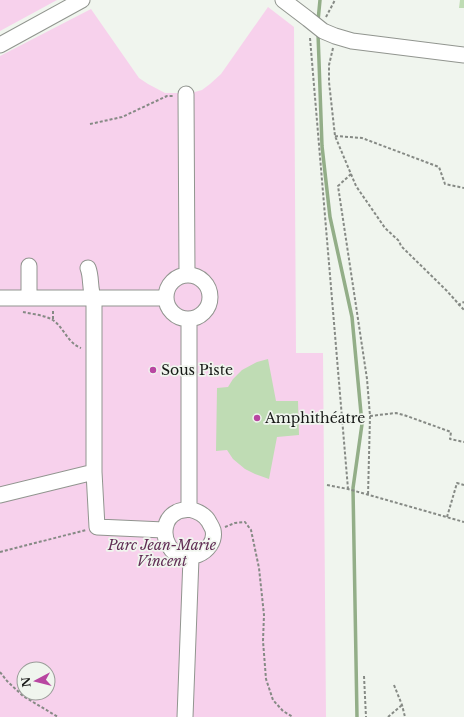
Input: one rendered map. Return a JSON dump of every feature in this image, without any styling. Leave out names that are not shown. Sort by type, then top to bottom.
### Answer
[{"type":"street","points":[[0,45],[82,0]]},
{"type":"street","points":[[282,0],[326,32],[352,40],[464,54]]},
{"type":"street","points":[[186,95],[188,275]]},
{"type":"street","points":[[28,298],[30,266]]},
{"type":"street","points":[[88,268],[90,274],[90,292],[94,299],[94,472],[97,527],[164,530]]},
{"type":"street","points":[[188,275],[196,276],[203,281],[208,288],[211,297],[209,305],[204,313],[197,318],[189,320],[180,318],[173,314],[168,307],[166,298],[168,287],[176,278],[188,275]]},
{"type":"street","points":[[0,298],[166,298]]},
{"type":"street","points":[[189,320],[189,509]]},
{"type":"street","points":[[0,495],[94,472]]},
{"type":"street","points":[[189,509],[196,510],[206,517],[213,531],[211,541],[204,552],[191,558],[180,556],[171,550],[165,541],[164,530],[171,516],[177,512],[189,509]]},
{"type":"street","points":[[185,717],[191,558]]},
{"type":"path","points":[[335,0],[324,19],[335,136],[356,186],[385,228],[464,310]]},
{"type":"path","points":[[308,19],[348,489]]},
{"type":"path","points":[[90,124],[122,117],[167,96],[186,95]]},
{"type":"path","points":[[335,136],[362,138],[439,167],[445,184],[464,188]]},
{"type":"path","points":[[351,174],[338,186],[363,350],[370,416],[368,496]]},
{"type":"path","points":[[458,305],[464,302]]},
{"type":"path","points":[[16,311],[53,319],[76,346],[94,354]]},
{"type":"path","points":[[370,416],[396,413],[404,415],[451,432],[450,439],[464,442]]},
{"type":"path","points":[[447,517],[457,483],[464,485]]},
{"type":"path","points":[[327,485],[348,489],[368,496],[464,522]]},
{"type":"path","points":[[213,531],[235,522],[245,522],[251,530],[259,568],[264,614],[263,641],[266,679],[273,700],[283,711],[293,717]]},
{"type":"path","points":[[0,552],[97,527]]},
{"type":"path","points":[[0,672],[23,696],[58,717]]},
{"type":"path","points":[[364,676],[366,717]]},
{"type":"path","points":[[394,685],[405,717]]},
{"type":"path","points":[[388,717],[402,705]]},
{"type":"green space","points":[[0,0],[57,0],[0,31]]},
{"type":"green space","name":"Parc Jean-Marie Vincent","points":[[268,7],[294,27],[296,353],[323,353],[326,717],[0,717],[0,56],[91,9],[139,78],[148,84],[165,93],[191,93],[202,90],[221,74]]},
{"type":"building","points":[[460,0],[464,0],[464,8],[459,8]]},
{"type":"building","name":"Amphithéatre","points":[[268,359],[276,401],[298,401],[299,435],[277,437],[269,479],[245,469],[233,459],[227,450],[216,451],[217,388],[228,387],[233,379],[242,370],[257,362]]},
{"type":"waterway","points":[[318,21],[320,0]]},
{"type":"waterway","points":[[318,33],[322,146],[330,217],[352,317],[362,424],[353,488],[357,717]]},
{"type":"place","name":"Sous Piste","points":[[153,370]]},
{"type":"place","name":"Amphithéatre","points":[[257,418]]}]
